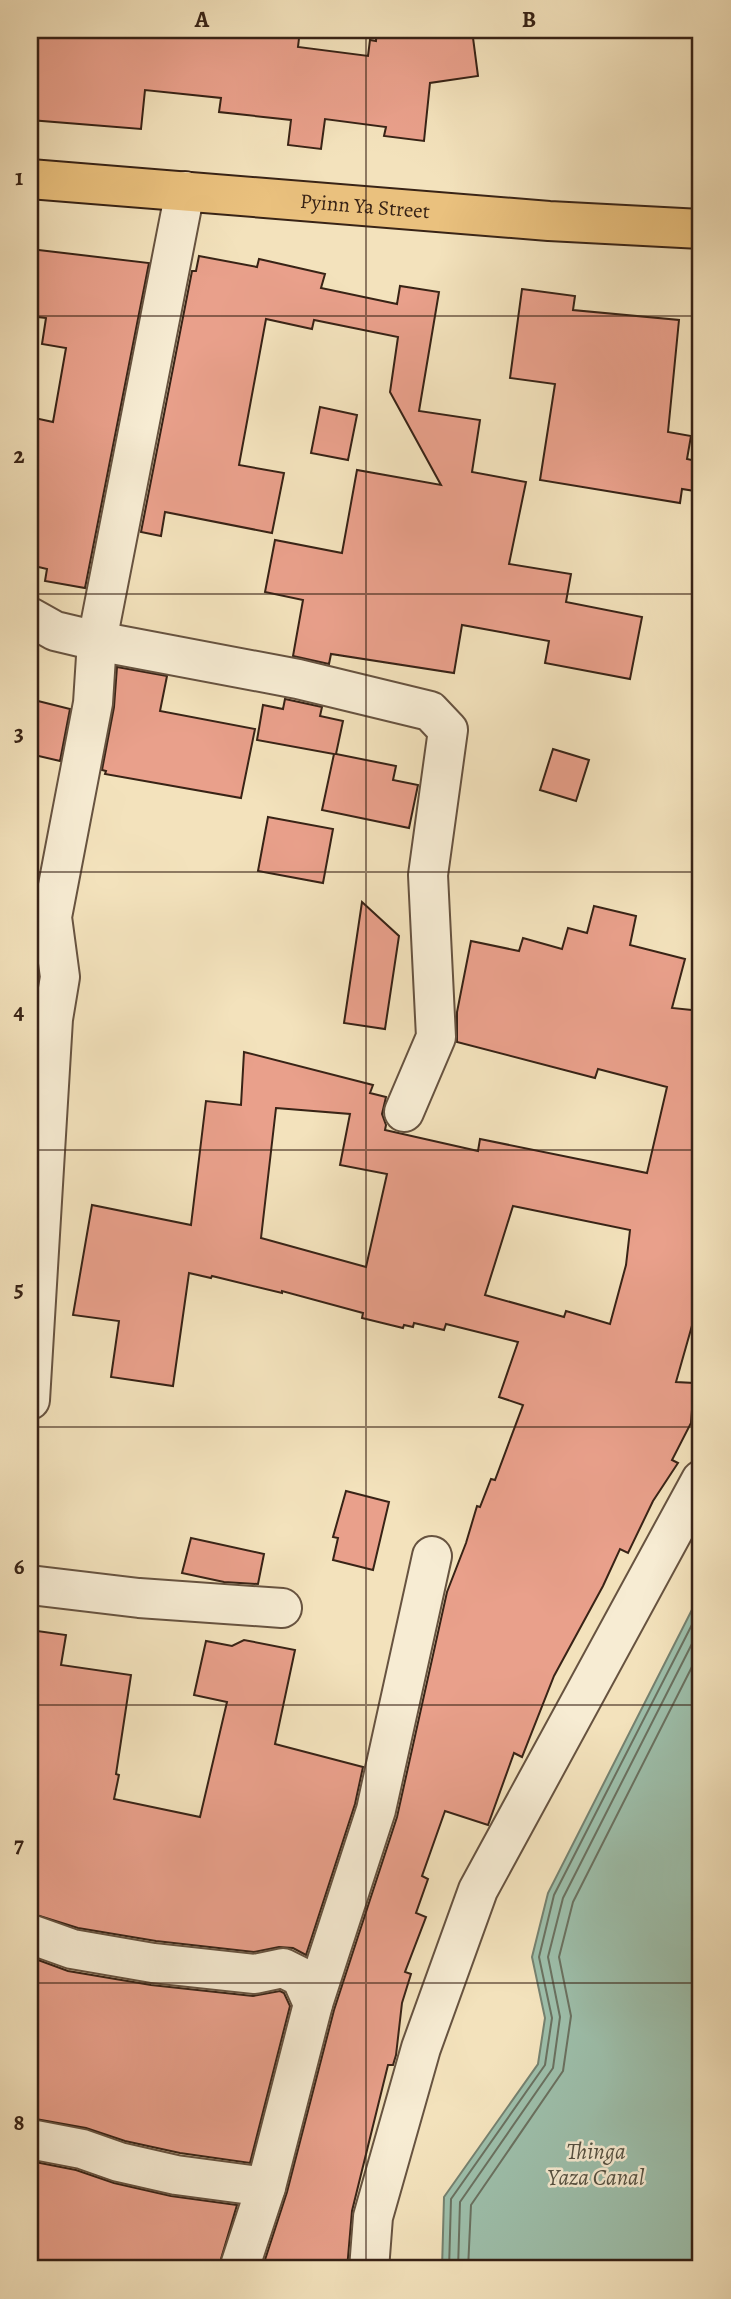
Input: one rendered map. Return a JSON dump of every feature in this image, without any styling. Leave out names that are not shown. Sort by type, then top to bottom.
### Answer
[{"type":"main road","name":"Pyinn Ya Street","points":[[30,179],[549,221],[701,229]]},
{"type":"street","points":[[30,1400],[41,1017],[60,977],[52,917],[93,703],[97,641],[185,191]]},
{"type":"street","points":[[30,617],[55,631],[97,641],[298,679],[430,711],[448,730],[428,875],[436,1037],[404,1112]]},
{"type":"street","points":[[369,2269],[373,2217],[421,2048],[478,1890],[701,1480]]},
{"type":"street","points":[[239,2269],[266,2187],[313,2004],[376,1810],[432,1556]]},
{"type":"street","points":[[30,1585],[139,1598],[282,1608]]},
{"type":"street","points":[[30,1934],[72,1949],[153,1963],[255,1974],[284,1968],[301,1978],[313,2004]]},
{"type":"street","points":[[30,2139],[82,2148],[119,2162],[176,2175],[266,2187]]},
{"type":"water","name":"Thinga Yaza Canal","points":[[701,1592],[701,2269],[442,2269],[444,2197],[538,2064],[545,2018],[532,1957],[548,1893]]},
{"type":"building","points":[[30,30],[300,30],[298,47],[368,56],[370,40],[376,41],[377,30],[472,30],[478,76],[430,83],[424,141],[384,136],[386,127],[325,119],[321,149],[288,145],[291,120],[219,112],[221,98],[145,90],[141,129],[30,120]]},
{"type":"building","points":[[30,249],[149,263],[85,588],[45,581],[47,569],[30,565],[30,417],[53,422],[66,348],[42,344],[46,318],[30,316]]},
{"type":"building","points":[[199,256],[257,267],[259,259],[325,274],[321,288],[397,304],[400,286],[439,292],[419,411],[480,420],[472,472],[526,482],[509,564],[571,574],[566,602],[642,617],[630,679],[545,663],[549,641],[462,625],[454,673],[331,654],[329,664],[293,656],[303,600],[265,592],[275,540],[342,553],[357,470],[441,485],[390,392],[398,337],[314,320],[312,329],[266,319],[239,465],[284,473],[272,533],[165,512],[161,536],[141,532],[192,271],[196,271]]},
{"type":"building","points":[[522,289],[575,296],[573,310],[679,320],[668,432],[691,436],[687,459],[701,462],[701,492],[682,489],[680,503],[540,480],[555,384],[510,378]]},
{"type":"building","points":[[320,407],[357,415],[348,460],[311,453]]},
{"type":"building","points":[[117,667],[167,676],[160,711],[255,729],[241,798],[105,774],[106,771],[102,770],[114,707]]},
{"type":"building","points":[[30,699],[70,709],[60,761],[30,754]]},
{"type":"building","points":[[285,699],[322,707],[320,716],[343,721],[336,754],[396,766],[393,780],[418,785],[409,828],[322,810],[334,754],[257,740],[263,705],[283,709]]},
{"type":"building","points":[[553,749],[589,760],[576,801],[540,790]]},
{"type":"building","points":[[268,817],[333,829],[323,883],[258,871]]},
{"type":"building","points":[[362,902],[399,936],[385,1029],[344,1023]]},
{"type":"building","points":[[594,906],[636,916],[630,945],[685,959],[672,1008],[701,1011],[701,1277],[695,1315],[676,1382],[694,1383],[691,1423],[672,1460],[678,1463],[653,1501],[628,1553],[620,1549],[554,1676],[522,1757],[514,1753],[488,1825],[445,1811],[422,1876],[428,1879],[416,1913],[426,1917],[405,1972],[411,1974],[402,2003],[396,2055],[393,2065],[388,2065],[352,2211],[347,2269],[262,2269],[287,2192],[334,2010],[397,1817],[447,1592],[477,1506],[480,1507],[491,1479],[495,1480],[523,1405],[499,1397],[518,1342],[446,1324],[444,1330],[414,1323],[413,1327],[404,1325],[403,1328],[362,1318],[363,1313],[282,1291],[189,1273],[173,1386],[111,1377],[119,1321],[73,1315],[92,1205],[191,1225],[206,1101],[241,1105],[244,1052],[373,1085],[370,1093],[386,1097],[382,1114],[385,1130],[478,1151],[480,1139],[647,1173],[667,1087],[598,1069],[595,1078],[457,1042],[457,1012],[471,941],[519,951],[523,938],[562,949],[568,928],[587,933]],"holes":[[[276,1108],[350,1114],[340,1165],[387,1174],[366,1267],[261,1238]],[[513,1206],[630,1230],[626,1265],[610,1324],[566,1311],[564,1317],[485,1295]]]},
{"type":"building","points":[[346,1491],[389,1502],[373,1570],[333,1560],[338,1538],[333,1537]]},
{"type":"building","points":[[191,1538],[264,1554],[258,1584],[224,1582],[182,1573]]},
{"type":"building","points":[[30,1630],[66,1635],[61,1665],[131,1675],[114,1799],[200,1817],[227,1702],[194,1695],[206,1641],[232,1646],[244,1640],[295,1650],[275,1744],[363,1767],[355,1804],[306,1955],[293,1948],[279,1947],[254,1952],[156,1941],[78,1928],[30,1913]]},
{"type":"building","points":[[30,1957],[68,1971],[151,1985],[253,1996],[280,1991],[284,1993],[290,2006],[250,2163],[180,2153],[125,2141],[86,2128],[30,2118]]},
{"type":"building","points":[[30,2161],[76,2170],[114,2183],[171,2196],[237,2205],[218,2269],[123,2269],[30,2259]]}]
